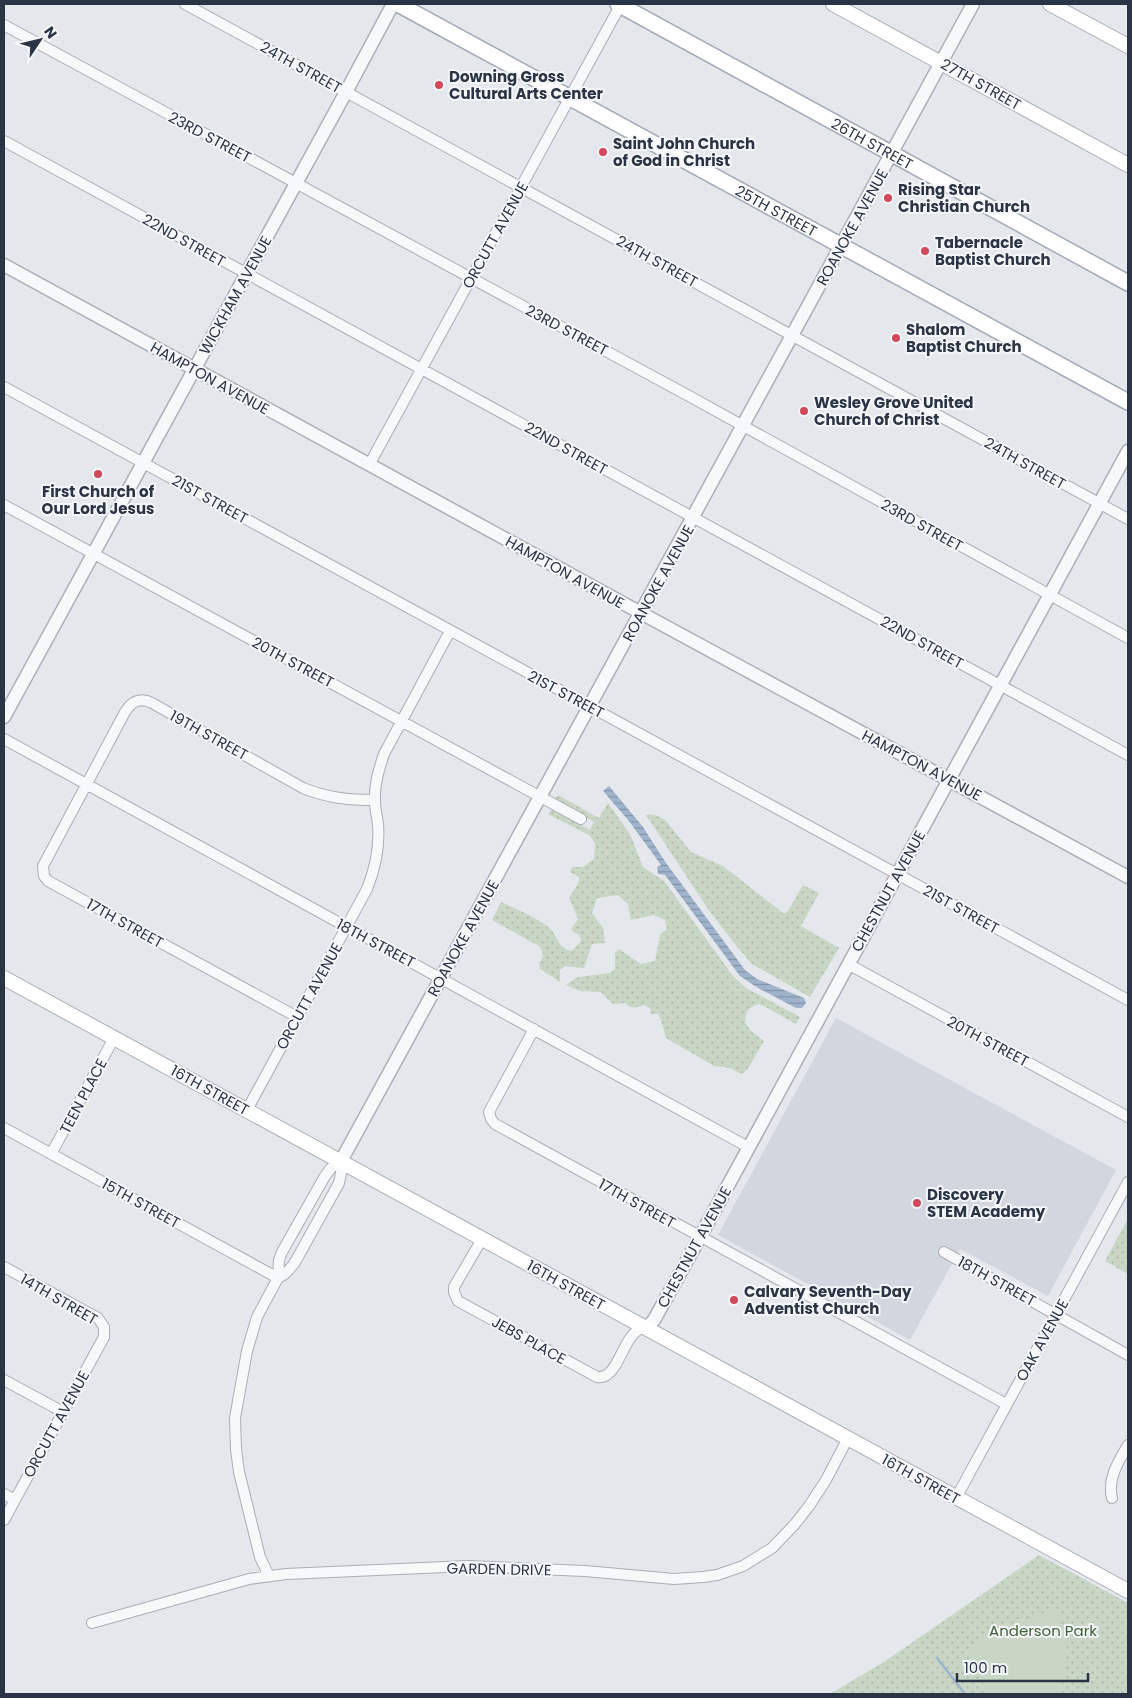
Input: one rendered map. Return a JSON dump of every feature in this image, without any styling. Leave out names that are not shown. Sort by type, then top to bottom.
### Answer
[{"type":"main road","name":"25TH STREET","points":[[398,4],[1128,402]]},
{"type":"main road","name":"26TH STREET","points":[[620,4],[1128,283]]},
{"type":"main road","name":"27TH STREET","points":[[833,4],[1128,165]]},
{"type":"main road","points":[[1050,4],[1128,46]]},
{"type":"main road","name":"16TH STREET","points":[[4,978],[1128,1591]]},
{"type":"street","name":"24TH STREET","points":[[185,4],[1128,519]]},
{"type":"street","name":"WICKHAM AVENUE","points":[[4,717],[393,4]]},
{"type":"street","name":"ORCUTT AVENUE","points":[[369,465],[620,4]]},
{"type":"street","name":"ROANOKE AVENUE","points":[[278,1278],[277,1269],[282,1252],[325,1176],[341,1161],[974,4]]},
{"type":"street","name":"23RD STREET","points":[[4,25],[744,426],[1128,638]]},
{"type":"street","name":"22ND STREET","points":[[4,141],[246,275],[422,369],[1128,755]]},
{"type":"street","name":"HAMPTON AVENUE","points":[[4,265],[1128,877]]},
{"type":"street","name":"21ST STREET","points":[[4,387],[1128,1000]]},
{"type":"street","name":"CHESTNUT AVENUE","points":[[644,1327],[654,1320],[700,1237],[1128,451]]},
{"type":"street","name":"20TH STREET","points":[[4,505],[581,819]]},
{"type":"street","name":"ORCUTT AVENUE","points":[[247,1110],[367,890],[376,862],[378,834],[375,800],[376,784],[381,762],[450,631]]},
{"type":"street","name":"19TH STREET","points":[[86,785],[129,705],[142,700],[152,703],[303,788],[335,798],[375,800]]},
{"type":"street","name":"18TH STREET","points":[[4,739],[748,1147]]},
{"type":"street","name":"17TH STREET","points":[[86,785],[43,866],[44,876],[48,880],[297,1017]]},
{"type":"street","name":"20TH STREET","points":[[848,964],[1128,1117]]},
{"type":"street","name":"17TH STREET","points":[[534,1029],[489,1112],[488,1120],[1006,1404]]},
{"type":"street","name":"TEEN PLACE","points":[[51,1154],[114,1038]]},
{"type":"street","name":"15TH STREET","points":[[4,1128],[278,1278]]},
{"type":"street","name":"ROANOKE AVENUE","points":[[268,1576],[260,1557],[239,1472],[235,1418],[247,1351],[258,1317],[278,1278],[285,1274],[294,1264],[339,1183],[341,1161]]},
{"type":"street","name":"OAK AVENUE","points":[[956,1498],[1128,1182]]},
{"type":"street","name":"JEBS PLACE","points":[[482,1239],[454,1287],[455,1297],[458,1301],[597,1377],[602,1378],[610,1373],[634,1332],[644,1327]]},
{"type":"street","name":"18TH STREET","points":[[944,1252],[1128,1354]]},
{"type":"street","name":"14TH STREET","points":[[4,1267],[98,1318],[109,1326]]},
{"type":"street","name":"ORCUTT AVENUE","points":[[4,1520],[109,1326]]},
{"type":"street","points":[[4,1380],[63,1412]]},
{"type":"street","name":"GARDEN DRIVE","points":[[92,1623],[250,1579],[286,1574],[468,1566],[585,1571],[674,1579],[703,1578],[717,1575],[743,1566],[772,1548],[795,1524],[826,1480],[848,1438]]},
{"type":"street","points":[[1112,1498],[1110,1483],[1112,1475],[1128,1445]]},
{"type":"street","points":[[4,1494],[15,1500]]},
{"type":"shaded area","name":"Discovery STEM Academy","points":[[836,1018],[1116,1170],[1048,1296],[960,1249],[910,1340],[718,1235]]},
{"type":"green space","points":[[558,795],[599,818],[608,803],[630,834],[643,867],[664,881],[733,976],[746,988],[800,1017],[796,1024],[760,1004],[750,1008],[745,1023],[752,1032],[764,1041],[747,1070],[741,1074],[730,1068],[714,1066],[666,1038],[658,1014],[651,1014],[650,1008],[644,1005],[634,1007],[625,1003],[613,1004],[601,992],[581,991],[566,985],[578,977],[610,973],[615,969],[615,953],[619,949],[641,964],[655,961],[660,935],[667,929],[665,920],[654,915],[631,920],[628,904],[618,895],[597,898],[592,913],[603,928],[605,943],[592,944],[584,968],[565,966],[560,970],[560,982],[540,969],[539,963],[543,955],[539,946],[492,920],[501,902],[547,926],[551,929],[559,943],[566,949],[571,951],[581,942],[580,936],[571,930],[578,919],[569,898],[578,884],[579,877],[570,872],[572,867],[583,867],[594,859],[595,843],[589,835],[548,814],[552,809],[590,830],[594,822],[555,799]]},
{"type":"green space","points":[[646,815],[658,816],[666,821],[691,852],[723,866],[783,913],[788,911],[803,885],[819,893],[801,926],[839,948],[810,997],[752,964],[708,909]]},
{"type":"green space","points":[[1128,1219],[1128,1274],[1105,1261]]},
{"type":"green space","name":"Anderson Park","points":[[1039,1555],[1128,1603],[1128,1694],[830,1694],[884,1662]]},
{"type":"green space","points":[[1056,1609],[1064,1630],[1066,1662],[1061,1684],[1056,1694],[989,1694],[975,1670],[970,1652],[972,1645],[993,1631]]},
{"type":"water","points":[[609,786],[643,827],[666,863],[745,970],[757,979],[804,998],[806,1003],[802,1008],[796,1008],[740,976],[665,875],[658,874],[657,867],[661,865],[629,821],[603,791]]},
{"type":"waterway","points":[[937,1658],[965,1694]]},
{"type":"place","name":"Downing Gross Cultural Arts Center","points":[[439,85]]},
{"type":"place","name":"Saint John Church of God in Christ","points":[[603,152]]},
{"type":"place","name":"Rising Star Christian Church","points":[[888,198]]},
{"type":"place","name":"Tabernacle Baptist Church","points":[[925,251]]},
{"type":"place","name":"Shalom Baptist Church","points":[[896,338]]},
{"type":"place","name":"Wesley Grove United Church of Christ","points":[[804,411]]},
{"type":"place","name":"First Church of Our Lord Jesus","points":[[98,474]]},
{"type":"place","name":"Discovery STEM Academy","points":[[917,1203]]},
{"type":"place","name":"Calvary Seventh-Day Adventist Church","points":[[734,1300]]}]
